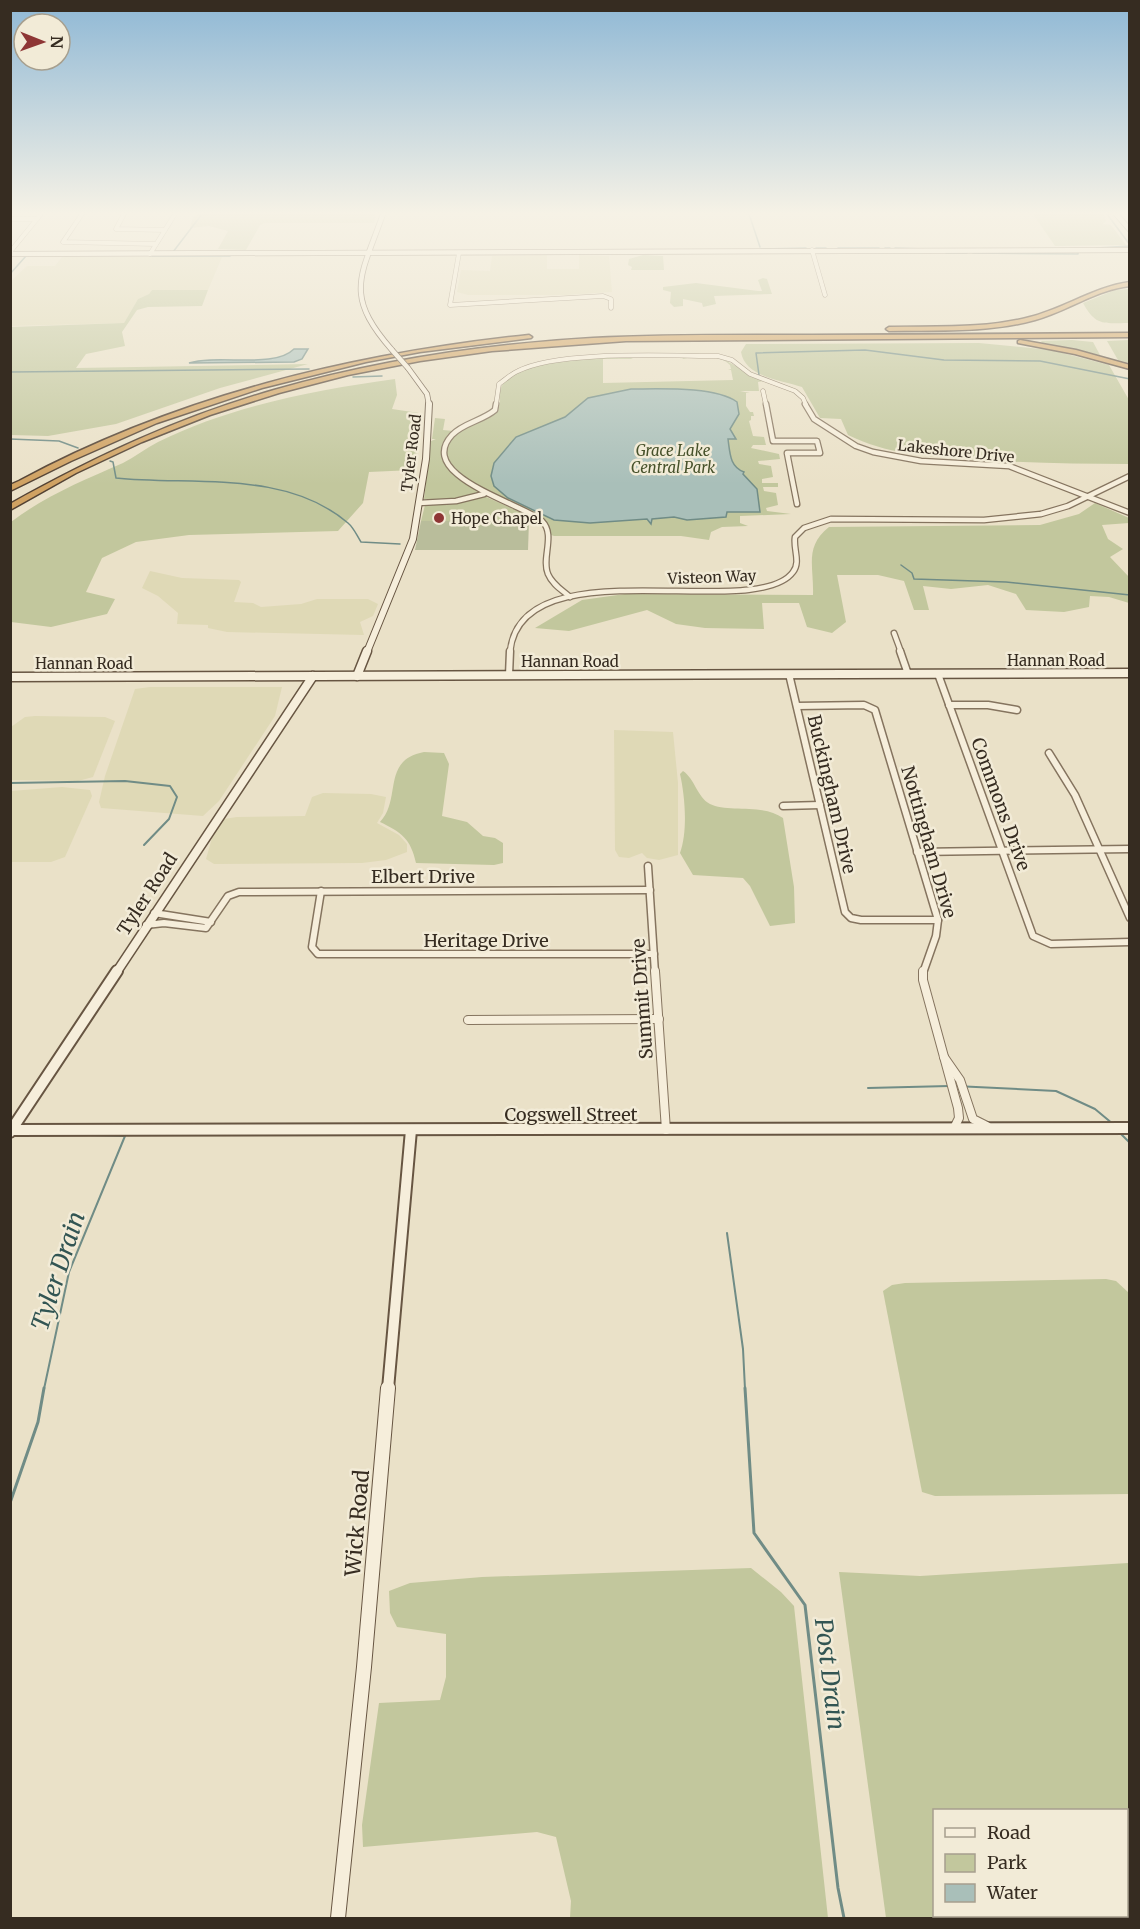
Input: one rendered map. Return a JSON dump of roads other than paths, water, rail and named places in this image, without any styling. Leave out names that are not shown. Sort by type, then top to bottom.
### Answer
[{"type":"highway","points":[[889,329],[1008,324],[1042,316],[1069,304]]},
{"type":"highway","points":[[10,489],[90,449],[180,411],[268,384],[375,359],[463,344],[573,333],[667,330],[1130,328]]},
{"type":"highway","points":[[10,508],[89,463],[173,426],[269,394],[364,370],[468,352],[580,341],[1130,335]]},
{"type":"highway","points":[[845,337],[1015,342],[1076,352],[1130,367]]},
{"type":"street","name":"Tyler Road","points":[[357,676],[409,551],[426,459],[430,404],[421,384],[369,326],[359,304]]},
{"type":"street","points":[[450,304],[510,304]]},
{"type":"street","name":"Lakeshore Drive","points":[[570,597],[552,581],[546,571],[548,533],[543,523],[531,514],[484,494],[453,469],[447,459],[446,447],[454,433],[485,418],[495,410],[499,384],[506,378],[519,370],[554,361],[598,357],[708,355],[730,359],[750,374],[795,391],[803,398],[812,417],[863,449],[921,461],[1003,465],[1130,513]]},
{"type":"street","points":[[763,391],[773,441],[817,441],[820,453],[787,453],[797,504]]},
{"type":"street","name":"Visteon Way","points":[[509,675],[511,643],[520,625],[539,609],[570,597],[611,590],[762,588],[780,582],[792,573],[797,563],[795,537],[804,528],[816,522],[846,518],[1008,518],[1047,512],[1130,476]]},
{"type":"street","points":[[419,503],[456,501],[484,494]]},
{"type":"street","points":[[894,633],[908,674]]},
{"type":"street","name":"Hannan Road","points":[[10,677],[1130,673]]},
{"type":"street","name":"Buckingham Drive","points":[[789,674],[844,908],[850,918],[938,920]]},
{"type":"street","name":"Commons Drive","points":[[938,674],[1033,936],[1039,941],[1051,944],[1130,942]]},
{"type":"street","name":"Tyler Road","points":[[11,1131],[313,676]]},
{"type":"street","points":[[949,705],[988,705],[1017,710]]},
{"type":"street","points":[[797,706],[872,707]]},
{"type":"street","name":"Nottingham Drive","points":[[872,707],[938,920],[937,937],[922,974],[960,1118],[954,1128]]},
{"type":"street","points":[[1049,753],[1075,795],[1130,918]]},
{"type":"street","points":[[783,806],[820,805]]},
{"type":"street","points":[[917,852],[1130,849]]},
{"type":"street","name":"Summit Drive","points":[[648,866],[666,1130]]},
{"type":"street","name":"Elbert Drive","points":[[210,924],[232,893],[650,890]]},
{"type":"street","name":"Heritage Drive","points":[[321,891],[312,947],[318,954],[654,954]]},
{"type":"street","points":[[154,913],[210,924]]},
{"type":"street","points":[[146,925],[164,923],[199,928],[210,924]]},
{"type":"street","points":[[468,1020],[658,1019]]},
{"type":"street","name":"Nottingham Drive","points":[[943,1055],[960,1080],[974,1119],[992,1128]]},
{"type":"street","name":"Cogswell Street","points":[[11,1131],[1130,1128]]},
{"type":"street","name":"Wick Road","points":[[338,1918],[364,1667],[411,1130]]},
{"type":"water","points":[[294,349],[308,349],[302,359],[294,362],[189,363],[215,360],[260,360],[285,355]]},
{"type":"water","name":"Grace Lake Central Park","points":[[631,389],[701,391],[715,393],[737,402],[739,414],[730,429],[736,439],[728,439],[730,455],[736,467],[744,472],[743,474],[757,489],[760,512],[727,512],[726,517],[687,520],[674,517],[652,519],[651,524],[647,519],[590,523],[554,520],[508,498],[494,486],[491,476],[494,463],[516,437],[565,417],[588,398]]},
{"type":"waterway","points":[[759,375],[756,353],[865,350],[944,360],[1040,361],[1130,379]]},
{"type":"waterway","points":[[10,372],[309,369]]},
{"type":"waterway","points":[[353,377],[382,376]]},
{"type":"waterway","points":[[10,439],[59,441],[78,448]]},
{"type":"waterway","points":[[110,461],[113,462],[116,478],[237,483],[296,494],[323,506],[348,523],[361,542],[400,544]]},
{"type":"waterway","points":[[901,565],[912,573],[914,579],[1006,582],[1130,595]]},
{"type":"waterway","points":[[10,783],[125,781],[170,786],[177,797],[169,819],[144,845]]},
{"type":"waterway","points":[[868,1088],[949,1086]]},
{"type":"waterway","points":[[955,1086],[1056,1091],[1095,1109],[1113,1124]]},
{"type":"waterway","points":[[1118,1131],[1130,1143]]},
{"type":"waterway","name":"Tyler Drain","points":[[44,1389],[69,1272],[125,1136],[90,1135]]},
{"type":"waterway","name":"Post Drain","points":[[727,1233],[743,1349],[745,1389]]},
{"type":"waterway","name":"Tyler Drain","points":[[10,1503],[38,1422],[44,1388]]},
{"type":"waterway","name":"Post Drain","points":[[745,1388],[754,1533],[805,1605],[838,1888],[844,1918]]},
{"type":"place","name":"Hope Chapel","points":[[439,518]]}]
